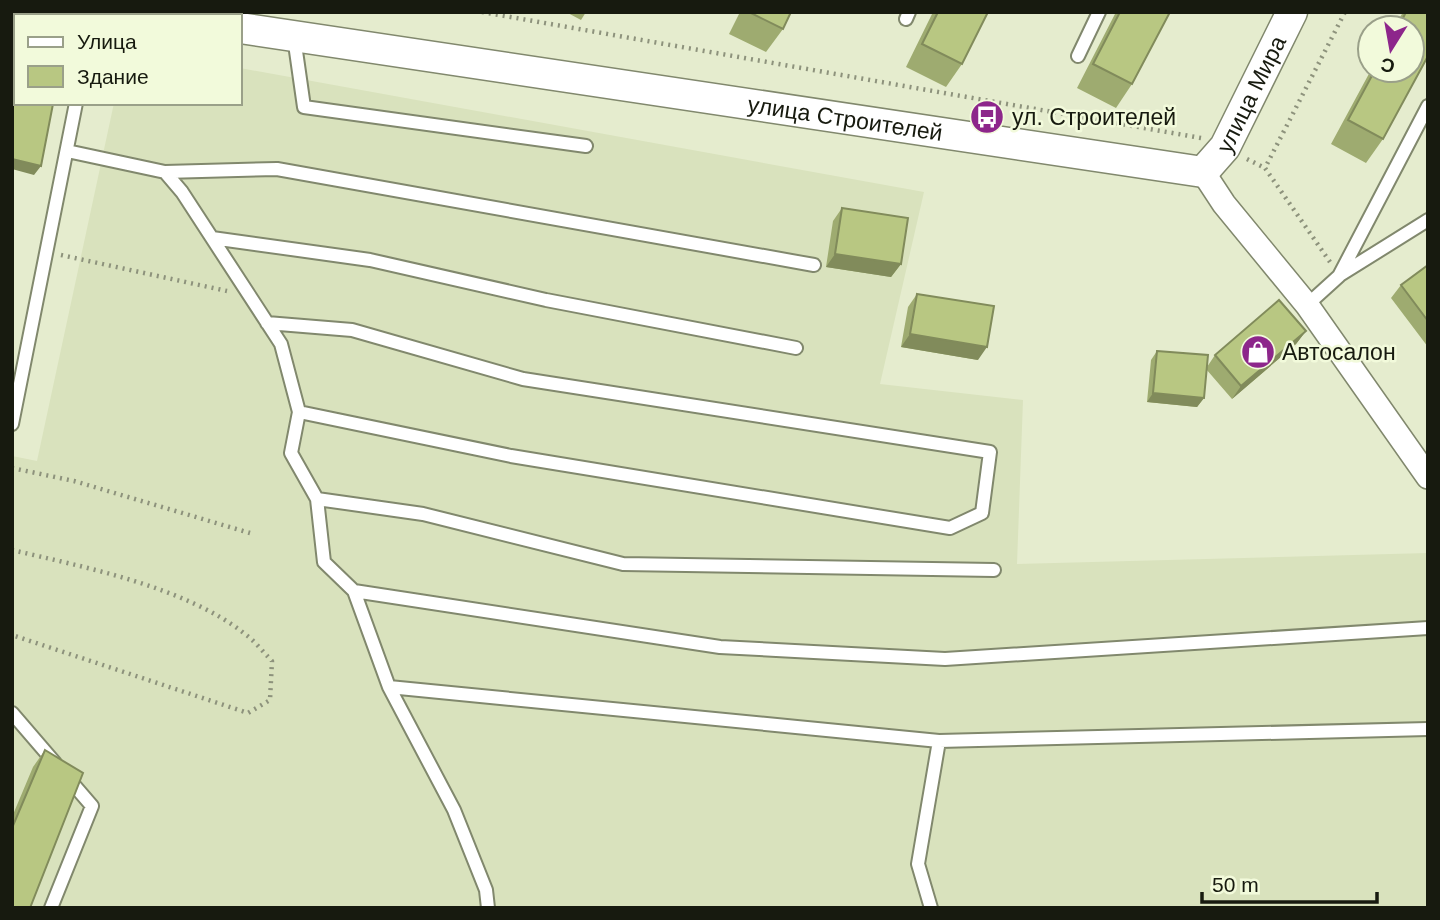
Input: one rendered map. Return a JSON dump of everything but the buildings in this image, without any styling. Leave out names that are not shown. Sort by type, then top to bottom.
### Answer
[{"type":"street","points":[[139,12],[161,14]]},
{"type":"street","name":"улица Мира","points":[[1203,172],[1225,147],[1292,12]]},
{"type":"street","name":"улица Строителей","points":[[242,28],[1203,172]]},
{"type":"street","points":[[1203,172],[1224,204],[1307,305],[1428,477]]},
{"type":"lane","points":[[1077,56],[1099,12]]},
{"type":"lane","points":[[294,36],[304,107],[586,146]]},
{"type":"lane","points":[[12,424],[76,105]]},
{"type":"lane","points":[[1339,276],[1428,106]]},
{"type":"lane","points":[[66,151],[165,172],[277,169],[814,265]]},
{"type":"lane","points":[[165,172],[182,192],[281,344],[299,412],[291,453],[317,499],[324,562],[354,591],[389,687],[454,810],[486,890],[488,908]]},
{"type":"lane","points":[[1307,305],[1339,276],[1428,220]]},
{"type":"lane","points":[[212,238],[370,260],[546,300],[796,348]]},
{"type":"lane","points":[[267,323],[352,330],[523,379],[989,452],[982,513],[950,528],[511,456],[299,412]]},
{"type":"lane","points":[[317,499],[423,514],[623,564],[994,570]]},
{"type":"lane","points":[[354,591],[720,648],[945,659],[1428,628]]},
{"type":"lane","points":[[389,687],[939,741],[1428,729]]},
{"type":"lane","points":[[12,713],[92,806],[51,908]]},
{"type":"lane","points":[[930,908],[918,864],[939,741]]},
{"type":"path","points":[[482,12],[1192,135],[1225,147],[1265,169],[1339,276]]},
{"type":"path","points":[[1265,169],[1345,12]]},
{"type":"path","points":[[47,252],[250,296]]},
{"type":"path","points":[[12,468],[74,481],[250,533]]},
{"type":"path","points":[[12,550],[136,580],[199,607],[245,633],[272,661],[270,700],[248,713],[12,635]]},
{"type":"shaded area","points":[[242,68],[924,192],[880,384],[1023,400],[1017,564],[1428,553],[1428,908],[12,908],[12,456],[37,461],[114,105],[242,105]]},
{"type":"place","name":"ул. Строителей","points":[[987,117]]},
{"type":"place","name":"Автосалон","points":[[1258,352]]}]
